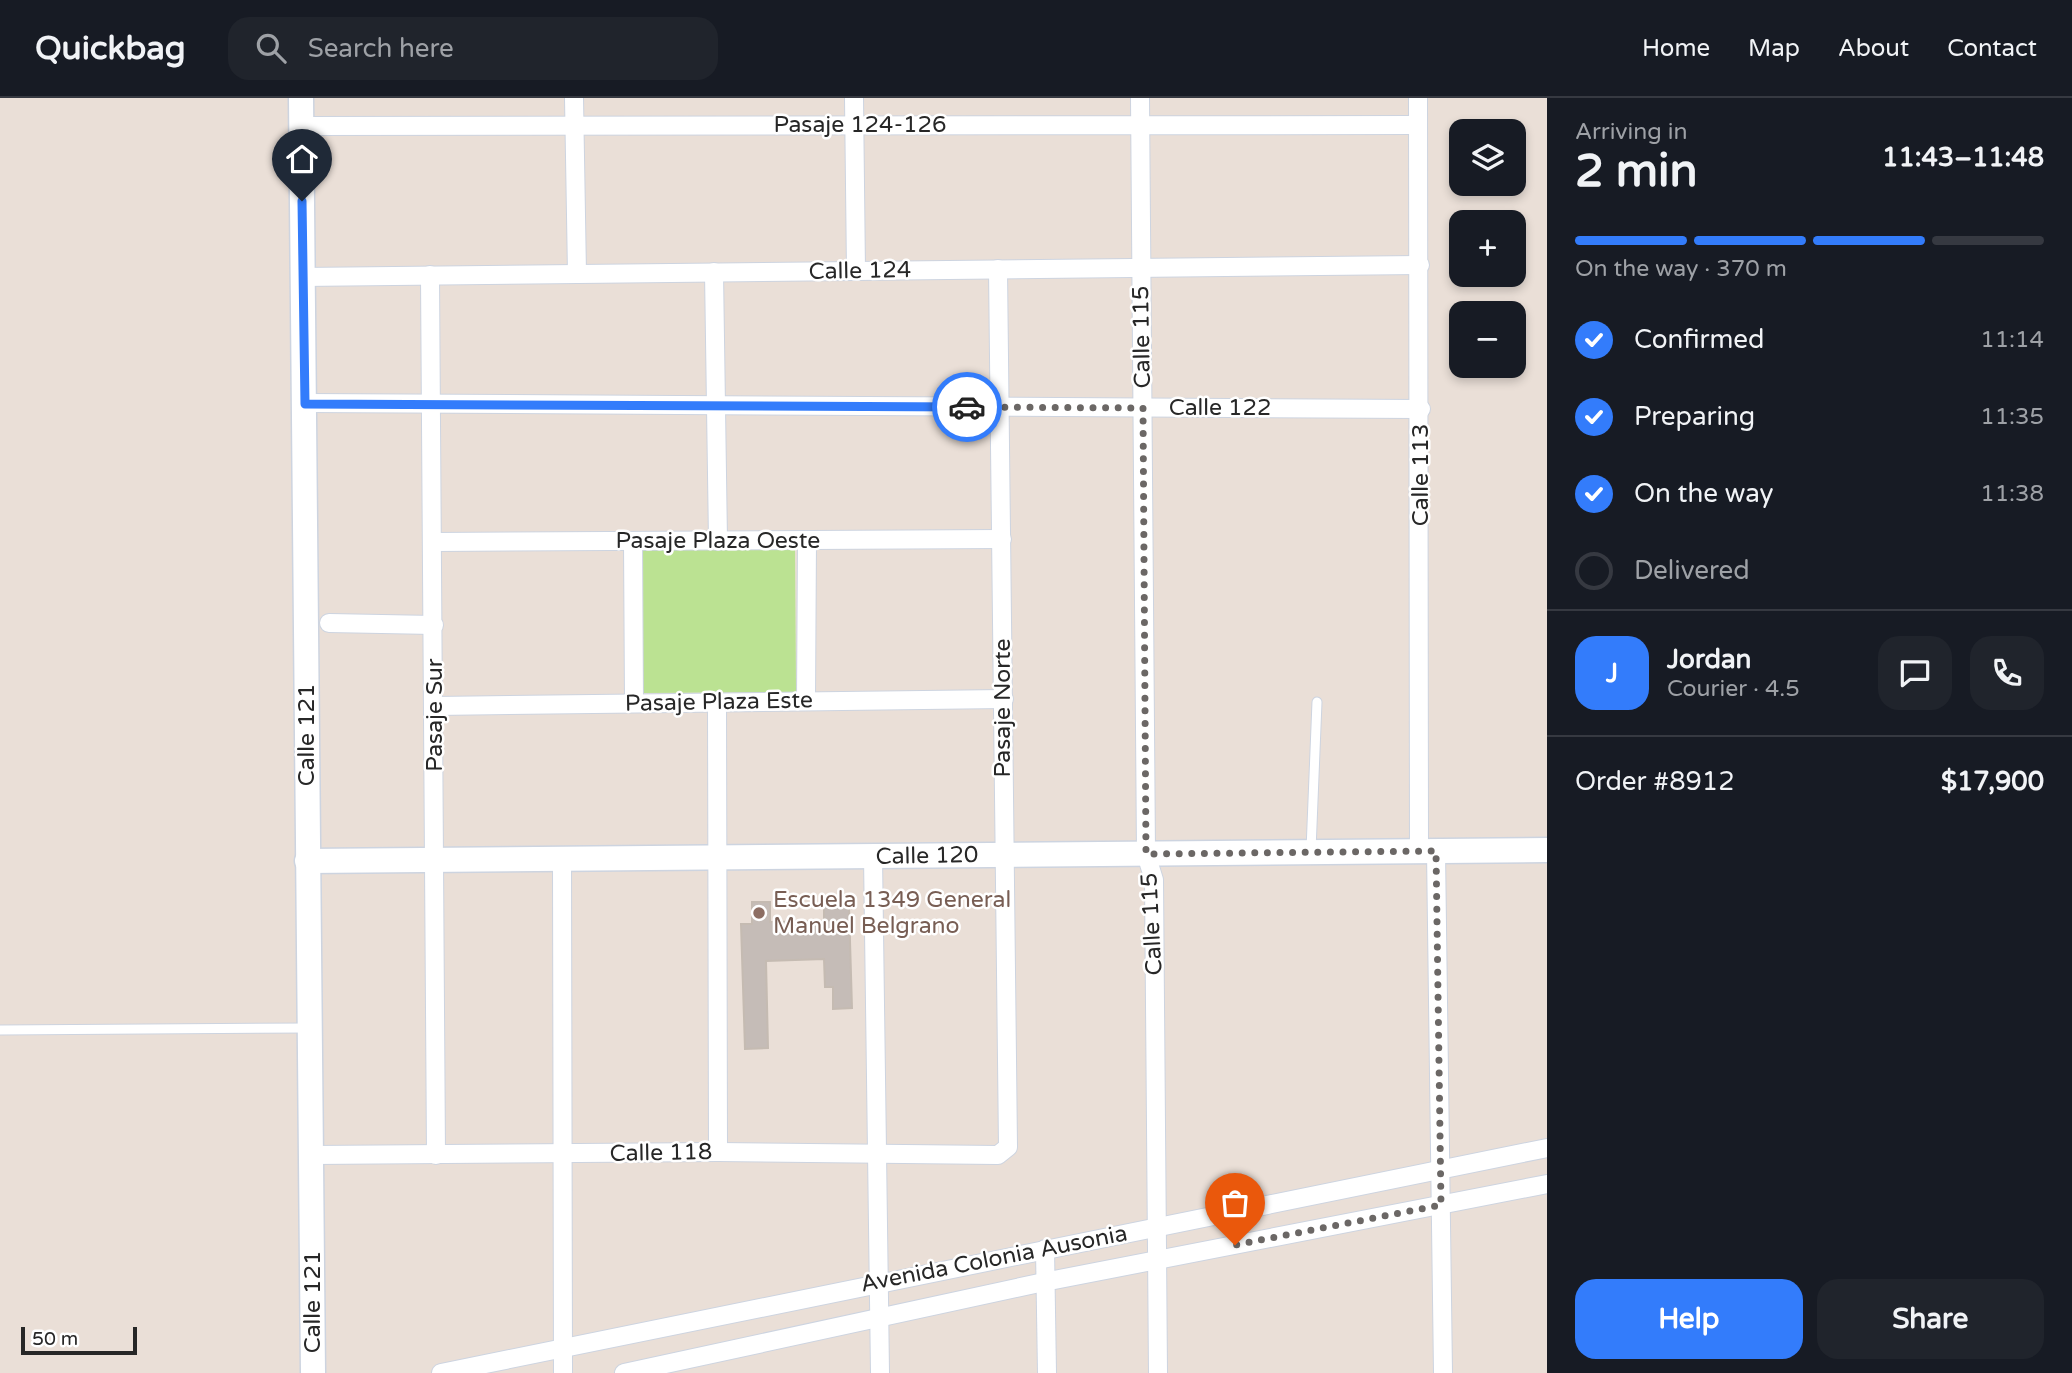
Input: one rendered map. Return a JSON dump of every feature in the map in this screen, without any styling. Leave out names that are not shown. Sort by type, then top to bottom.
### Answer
[{"type":"street","name":"Calle 121","points":[[301,98],[313,1373]]},
{"type":"street","points":[[574,98],[577,274]]},
{"type":"street","points":[[854,98],[856,271]]},
{"type":"street","name":"Calle 115","points":[[1140,98],[1146,854],[1154,880],[1158,1373]]},
{"type":"street","name":"Calle 113","points":[[1418,98],[1428,851],[1441,1169],[1443,1373]]},
{"type":"street","name":"Pasaje 124-126","points":[[302,126],[1418,125]]},
{"type":"street","name":"Calle 124","points":[[301,277],[1420,265]]},
{"type":"street","name":"Pasaje Norte","points":[[999,270],[1008,1147]]},
{"type":"street","points":[[715,272],[718,541]]},
{"type":"street","name":"Pasaje Sur","points":[[430,275],[429,404],[434,542],[436,1155]]},
{"type":"street","name":"Calle 122","points":[[305,404],[1421,410]]},
{"type":"street","name":"Pasaje Plaza Oeste","points":[[434,542],[1002,539]]},
{"type":"street","points":[[806,701],[807,540]]},
{"type":"street","points":[[633,541],[634,703]]},
{"type":"street","points":[[329,623],[434,625]]},
{"type":"street","name":"Pasaje Plaza Este","points":[[435,706],[1004,699]]},
{"type":"street","points":[[717,701],[718,1152]]},
{"type":"street","name":"Calle 120","points":[[307,861],[1547,850]]},
{"type":"street","points":[[873,856],[880,1373]]},
{"type":"street","points":[[562,859],[563,1373]]},
{"type":"street","name":"Calle 118","points":[[312,1155],[718,1152],[998,1154],[1008,1147]]},
{"type":"street","name":"Avenida Colonia Ausonia","points":[[441,1373],[1547,1148]]},
{"type":"street","name":"Avenida Colonia Ausonia","points":[[624,1373],[1044,1282],[1547,1184]]},
{"type":"street","points":[[1045,1249],[1047,1373]]},
{"type":"lane","points":[[1311,852],[1317,702]]},
{"type":"lane","points":[[0,1030],[310,1028]]},
{"type":"green space","points":[[795,549],[796,692],[642,693],[641,550]]},
{"type":"building","points":[[824,898],[833,898],[833,907],[849,907],[852,1008],[833,1009],[833,987],[825,987],[824,959],[766,961],[768,1048],[745,1049],[741,924],[752,924],[752,902],[770,902],[770,922],[824,921]]},
{"type":"way so far","points":[[967,407],[1143,408],[1146,854],[1436,851],[1441,1205],[1235,1245]]},
{"type":"place","name":"Escuela 1349 General Manuel Belgrano","points":[[759,913]]},
{"type":"route","points":[[302,201],[301,277],[305,404],[967,407]]}]
